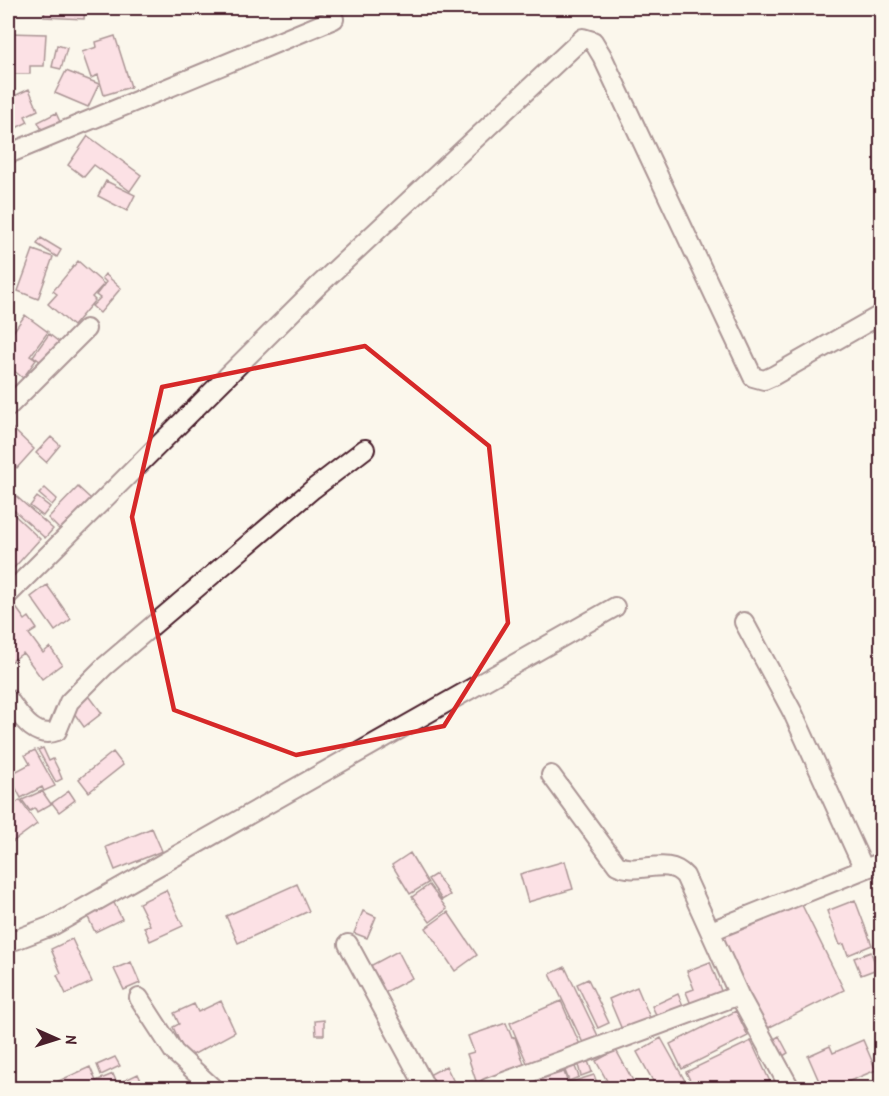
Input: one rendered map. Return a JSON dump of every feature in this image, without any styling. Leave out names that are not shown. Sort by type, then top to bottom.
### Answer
[{"type":"street","points":[[8,154],[334,19]]},
{"type":"street","points":[[8,595],[317,287],[583,38],[592,41],[602,56],[753,377],[764,380],[773,376],[882,314]]},
{"type":"street","points":[[8,407],[86,329]]},
{"type":"street","points":[[8,699],[26,723],[37,731],[46,733],[57,731],[63,711],[77,691],[313,489],[365,449]]},
{"type":"street","points":[[8,940],[15,940],[54,925],[615,607]]},
{"type":"street","points":[[744,622],[793,713],[864,869]]},
{"type":"street","points":[[551,775],[617,865],[631,869],[670,865],[679,869],[711,931],[739,994],[790,1089]]},
{"type":"street","points":[[711,931],[882,862]]},
{"type":"street","points":[[348,944],[426,1089]]},
{"type":"street","points":[[488,1089],[739,994]]},
{"type":"street","points":[[139,998],[174,1052],[213,1089]]},
{"type":"highlighted area","points":[[365,346],[489,446],[508,623],[444,726],[296,755],[174,710],[132,517],[162,387]]},
{"type":"building","points":[[45,8],[85,8],[84,19],[44,17]]},
{"type":"building","points":[[8,33],[46,34],[44,66],[30,66],[30,74],[11,74],[11,63],[8,63]]},
{"type":"building","points":[[115,36],[131,87],[104,95],[98,75],[91,78],[82,52],[97,47],[96,42]]},
{"type":"building","points":[[57,45],[67,48],[61,69],[52,67]]},
{"type":"building","points":[[66,71],[99,84],[88,107],[55,93]]},
{"type":"building","points":[[29,89],[38,110],[25,116],[28,122],[10,131],[8,99]]},
{"type":"building","points":[[56,113],[61,124],[43,132],[38,122]]},
{"type":"building","points":[[88,136],[141,175],[130,191],[94,165],[84,177],[68,165]]},
{"type":"building","points":[[106,181],[135,195],[127,211],[98,196]]},
{"type":"building","points":[[41,238],[61,250],[57,257],[37,244]]},
{"type":"building","points":[[33,250],[53,257],[38,299],[18,291]]},
{"type":"building","points":[[78,261],[104,284],[92,297],[95,300],[73,326],[48,304],[57,294],[53,291]]},
{"type":"building","points":[[105,274],[121,288],[100,313],[92,306],[100,298],[96,295],[106,282],[102,278]]},
{"type":"building","points":[[25,315],[48,332],[30,356],[36,360],[23,378],[8,366],[8,339]]},
{"type":"building","points":[[49,334],[59,342],[44,364],[33,356]]},
{"type":"building","points":[[11,427],[34,449],[17,468],[8,459],[8,431]]},
{"type":"building","points":[[51,437],[60,445],[46,462],[36,453]]},
{"type":"building","points":[[78,487],[91,499],[60,530],[48,518]]},
{"type":"building","points":[[45,488],[57,499],[52,505],[39,494]]},
{"type":"building","points":[[8,489],[53,529],[45,538],[8,505]]},
{"type":"building","points":[[37,497],[50,507],[43,516],[30,506]]},
{"type":"building","points":[[8,509],[40,539],[13,569],[8,564]]},
{"type":"building","points":[[47,585],[71,619],[55,631],[31,597]]},
{"type":"building","points":[[15,606],[25,620],[29,617],[37,629],[29,634],[43,653],[50,647],[62,664],[42,679],[23,653],[8,664],[8,612]]},
{"type":"building","points":[[87,693],[102,713],[84,727],[69,706]]},
{"type":"building","points":[[43,748],[49,761],[53,759],[62,779],[56,782],[38,750]]},
{"type":"building","points":[[35,750],[55,786],[44,791],[42,787],[21,798],[9,775],[30,764],[25,755]]},
{"type":"building","points":[[113,752],[123,765],[89,792],[79,779]]},
{"type":"building","points":[[42,791],[51,804],[37,812],[35,808],[30,811],[22,800]]},
{"type":"building","points":[[69,791],[75,800],[59,812],[52,803]]},
{"type":"building","points":[[20,800],[37,824],[8,845],[8,809]]},
{"type":"building","points":[[152,828],[162,851],[115,870],[106,847]]},
{"type":"building","points":[[410,853],[428,883],[410,894],[392,865]]},
{"type":"building","points":[[565,861],[573,889],[528,902],[520,874]]},
{"type":"building","points":[[436,874],[450,895],[442,900],[428,879]]},
{"type":"building","points":[[297,884],[309,911],[238,943],[226,916]]},
{"type":"building","points":[[429,885],[447,909],[430,922],[412,897]]},
{"type":"building","points":[[166,890],[183,926],[150,941],[144,927],[150,925],[139,903]]},
{"type":"building","points":[[799,899],[844,990],[766,1029],[721,938]]},
{"type":"building","points":[[855,900],[872,945],[848,955],[844,944],[840,945],[827,911]]},
{"type":"building","points":[[113,901],[122,919],[95,932],[86,913]]},
{"type":"building","points":[[363,911],[376,917],[367,938],[354,933]]},
{"type":"building","points":[[448,912],[477,955],[455,971],[426,928]]},
{"type":"building","points":[[72,939],[92,982],[66,994],[57,975],[61,973],[51,949]]},
{"type":"building","points":[[398,951],[412,978],[384,993],[370,966]]},
{"type":"building","points":[[871,952],[877,969],[861,975],[854,958]]},
{"type":"building","points":[[131,962],[140,983],[124,990],[114,969]]},
{"type":"building","points":[[710,962],[723,996],[692,1007],[686,992],[694,989],[687,971]]},
{"type":"building","points":[[565,967],[599,1038],[584,1045],[550,974]]},
{"type":"building","points":[[588,979],[609,1023],[598,1028],[577,984]]},
{"type":"building","points":[[637,987],[651,1020],[623,1032],[609,999]]},
{"type":"building","points":[[678,994],[685,1010],[659,1021],[652,1006]]},
{"type":"building","points":[[221,1001],[235,1032],[187,1058],[173,1027],[179,1024],[174,1013],[194,1004],[198,1012]]},
{"type":"building","points":[[561,1001],[581,1047],[530,1070],[510,1023]]},
{"type":"building","points":[[736,1011],[748,1036],[682,1069],[670,1044]]},
{"type":"building","points":[[324,1020],[324,1035],[316,1035],[315,1021]]},
{"type":"building","points":[[506,1023],[512,1038],[515,1037],[526,1070],[478,1087],[467,1054],[474,1052],[468,1036]]},
{"type":"building","points":[[779,1036],[788,1053],[780,1058],[771,1041]]},
{"type":"building","points":[[661,1038],[689,1088],[658,1088],[653,1081],[637,1052]]},
{"type":"building","points":[[863,1040],[876,1070],[833,1088],[822,1088],[808,1056],[830,1046],[833,1053]]},
{"type":"building","points":[[751,1041],[773,1088],[694,1088],[686,1072]]},
{"type":"building","points":[[616,1050],[637,1088],[611,1088],[596,1061]]},
{"type":"building","points":[[115,1057],[120,1066],[101,1075],[97,1065]]},
{"type":"building","points":[[588,1061],[592,1072],[581,1076],[578,1065]]},
{"type":"building","points":[[574,1064],[579,1077],[569,1081],[564,1068]]},
{"type":"building","points":[[446,1066],[457,1088],[434,1088],[427,1076]]},
{"type":"building","points":[[90,1067],[96,1081],[113,1074],[119,1088],[43,1088]]},
{"type":"building","points":[[564,1072],[568,1083],[594,1075],[599,1088],[522,1088],[521,1085]]},
{"type":"building","points":[[138,1074],[144,1087],[122,1088],[119,1083]]}]
